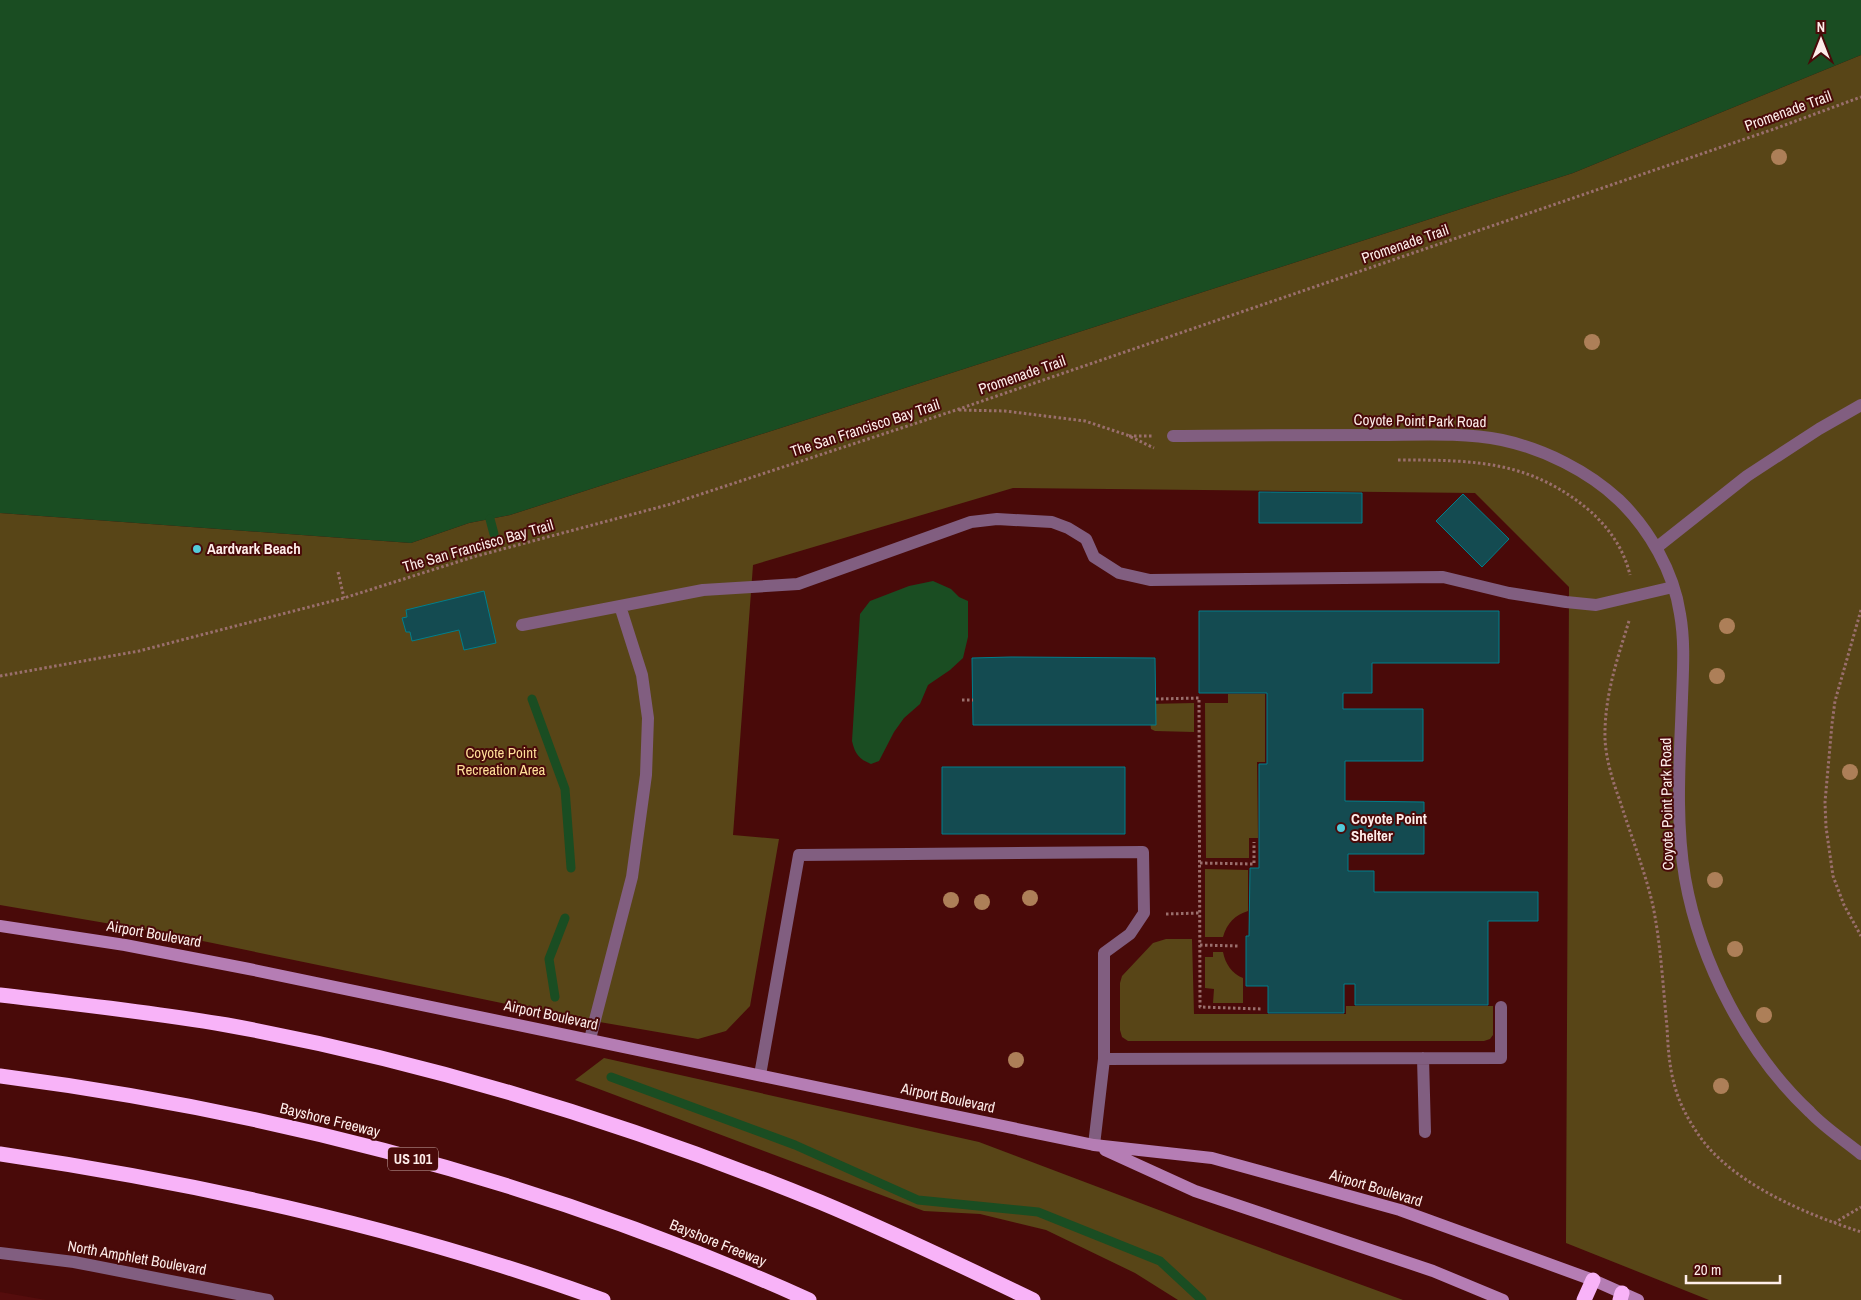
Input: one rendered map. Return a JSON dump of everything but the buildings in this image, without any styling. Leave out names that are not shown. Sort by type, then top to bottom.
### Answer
[{"type":"highway","points":[[0,996],[111,1008],[226,1025],[347,1050],[471,1081],[608,1124],[706,1158],[821,1202],[931,1250],[1032,1300]]},
{"type":"highway","name":"Bayshore Freeway","points":[[0,1076],[216,1112],[302,1130],[416,1159],[612,1221],[740,1270],[809,1300]]},
{"type":"highway","points":[[0,1154],[171,1182],[311,1212],[443,1247],[603,1300]]},
{"type":"highway","points":[[1584,1300],[1592,1280]]},
{"type":"main road","name":"Airport Boulevard","points":[[0,926],[125,945],[240,967],[1094,1145],[1212,1158],[1400,1210],[1592,1280],[1621,1296],[1638,1300]]},
{"type":"main road","name":"Airport Boulevard","points":[[1094,1145],[1195,1191],[1433,1271],[1503,1300]]},
{"type":"street","points":[[1656,548],[1747,476],[1819,429],[1861,405]]},
{"type":"street","name":"Coyote Point Park Road","points":[[1173,436],[1457,435],[1504,441],[1551,456],[1595,480],[1627,508],[1656,548],[1673,587],[1680,613],[1683,641],[1679,781],[1684,876],[1692,911],[1704,948],[1720,988],[1767,1064],[1810,1113],[1861,1154]]},
{"type":"street","points":[[522,625],[703,590],[798,584],[971,522],[997,519],[1052,522],[1068,528],[1086,539],[1094,557],[1119,573],[1150,580],[1443,577],[1509,593],[1596,605],[1673,587]]},
{"type":"street","points":[[590,1039],[632,877],[646,775],[648,718],[642,675],[620,606]]},
{"type":"street","points":[[760,1075],[799,855],[1143,852],[1144,913],[1130,934],[1104,954],[1104,1059],[1094,1145]]},
{"type":"street","points":[[1104,1059],[1501,1058],[1501,1007]]},
{"type":"street","points":[[1423,1058],[1425,1132]]},
{"type":"street","name":"North Amphlett Boulevard","points":[[0,1254],[74,1262],[268,1300]]},
{"type":"path","name":"Promenade Trail","points":[[956,410],[1861,97]]},
{"type":"path","points":[[956,410],[1005,410],[1085,422],[1126,436],[1160,451]]},
{"type":"path","name":"The San Francisco Bay Trail","points":[[0,676],[139,651],[344,598],[473,557],[671,504],[956,410]]},
{"type":"path","points":[[1390,460],[1448,460],[1496,465],[1525,472],[1573,497],[1613,535],[1629,571],[1632,597],[1631,614],[1610,681],[1605,722],[1605,742],[1616,790],[1652,906],[1661,959],[1668,1043],[1674,1086],[1689,1120],[1701,1139],[1732,1169],[1782,1200],[1833,1223],[1861,1232]]},
{"type":"path","points":[[338,572],[344,598]]},
{"type":"path","points":[[1861,610],[1835,701],[1826,802],[1826,826],[1833,876],[1844,904],[1861,936]]},
{"type":"path","points":[[1156,699],[1199,698],[1200,1007],[1262,1009]]},
{"type":"path","points":[[962,700],[973,700]]},
{"type":"path","points":[[1200,864],[1254,864],[1254,842]]},
{"type":"path","points":[[1144,913],[1200,913]]},
{"type":"path","points":[[1200,945],[1239,946]]},
{"type":"path","points":[[1833,1223],[1861,1206]]},
{"type":"shaded area","points":[[0,0],[1861,0],[1861,55],[1573,173],[510,515],[469,523],[411,543],[0,513]]},
{"type":"shaded area","points":[[933,581],[951,589],[959,597],[968,601],[968,637],[963,658],[950,670],[928,685],[920,704],[904,718],[894,732],[879,761],[871,764],[858,756],[852,741],[860,614],[870,601],[909,586]]},
{"type":"shaded area","points":[[0,1292],[46,1300],[0,1300]]},
{"type":"green space","name":"Coyote Point Recreation Area","points":[[1861,55],[1861,1300],[1709,1300],[1566,1243],[1569,587],[1475,493],[1013,488],[753,565],[733,835],[779,839],[750,1006],[726,1031],[698,1039],[559,1015],[164,933],[0,905],[0,513],[411,543],[469,523],[510,515],[1573,173]]},
{"type":"green space","points":[[1228,694],[1265,694],[1265,762],[1257,762],[1258,838],[1249,838],[1249,858],[1206,858],[1205,703],[1228,703]]},
{"type":"green space","points":[[1194,703],[1194,732],[1155,731],[1151,729],[1148,704]]},
{"type":"green space","points":[[1205,869],[1248,870],[1248,911],[1232,920],[1223,937],[1205,937]]},
{"type":"green space","points":[[1166,939],[1192,939],[1194,1014],[1346,1014],[1346,1006],[1493,1006],[1493,1035],[1490,1039],[1484,1041],[1128,1041],[1122,1037],[1120,1030],[1120,983],[1122,976],[1153,943]]},
{"type":"green space","points":[[1213,952],[1223,952],[1230,968],[1243,978],[1243,1003],[1213,1003],[1214,989],[1205,988],[1205,957],[1213,957]]},
{"type":"green space","points":[[604,1058],[979,1142],[1403,1300],[1178,1300],[1135,1273],[1046,1230],[980,1214],[924,1211],[575,1080]]},
{"type":"waterway","points":[[490,519],[494,534]]},
{"type":"waterway","points":[[532,699],[565,789],[571,868]]},
{"type":"waterway","points":[[555,997],[549,959],[565,918]]},
{"type":"waterway","points":[[611,1077],[795,1145],[918,1200],[1038,1212],[1160,1261],[1202,1300]]},
{"type":"place","name":"Aardvark Beach","points":[[197,549]]},
{"type":"place","name":"Coyote Point Shelter","points":[[1341,828]]}]
